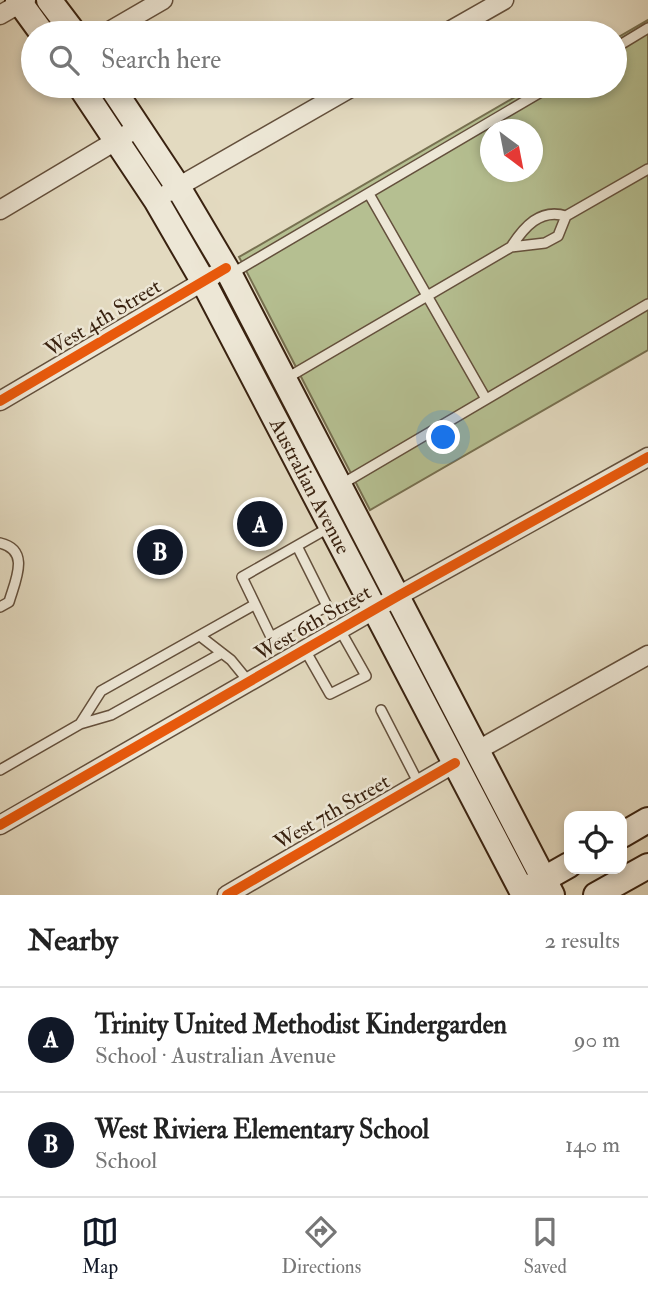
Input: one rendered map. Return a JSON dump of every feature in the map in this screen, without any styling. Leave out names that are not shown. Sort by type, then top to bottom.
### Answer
[{"type":"main road","points":[[49,0],[65,21]]},
{"type":"main road","points":[[16,5],[31,21]]},
{"type":"main road","name":"Australian Avenue","points":[[88,98],[156,200],[203,281],[456,763],[521,894]]},
{"type":"main road","name":"Australian Avenue","points":[[119,98],[178,187],[228,272],[548,887]]},
{"type":"main road","points":[[627,832],[648,820]]},
{"type":"main road","points":[[596,895],[648,866]]},
{"type":"main road","points":[[521,894],[548,887],[564,869]]},
{"type":"street","points":[[127,21],[163,0]]},
{"type":"street","points":[[467,21],[503,0]]},
{"type":"street","points":[[156,200],[333,98]]},
{"type":"street","points":[[0,210],[139,127]]},
{"type":"street","name":"West 4th Street","points":[[0,401],[203,281],[228,272]]},
{"type":"street","name":"West 6th Street","points":[[0,825],[398,596],[648,457]]},
{"type":"street","points":[[478,750],[648,655]]},
{"type":"street","name":"West 7th Street","points":[[228,895],[456,763]]},
{"type":"lane","points":[[627,41],[648,28]]},
{"type":"lane","points":[[228,272],[369,194],[531,98]]},
{"type":"lane","points":[[511,247],[545,243],[558,236],[566,216],[648,169]]},
{"type":"lane","points":[[369,194],[486,399]]},
{"type":"lane","points":[[284,379],[511,247],[531,222],[555,213],[566,216]]},
{"type":"lane","points":[[340,485],[648,304]]},
{"type":"lane","points":[[297,546],[327,606],[271,637],[242,577],[332,526]]},
{"type":"lane","points":[[0,543],[16,552],[20,563],[9,602],[0,607]]},
{"type":"lane","points":[[80,724],[102,691],[254,605]]},
{"type":"lane","points":[[305,650],[330,694],[366,676],[340,629]]},
{"type":"lane","points":[[200,636],[222,653],[249,682]]},
{"type":"lane","points":[[0,770],[80,724],[111,715],[222,653]]},
{"type":"lane","points":[[381,710],[419,784]]},
{"type":"green space","points":[[648,20],[648,350],[370,510],[239,257],[513,98],[627,98],[627,32]]},
{"type":"cycle path","points":[[0,401],[226,268]]},
{"type":"cycle path","points":[[0,825],[398,596],[648,457]]},
{"type":"cycle path","points":[[227,895],[455,763]]},
{"type":"place","name":"Trinity United Methodist Kindergarden","points":[[260,524]]},
{"type":"place","name":"West Riviera Elementary School","points":[[160,552]]}]
